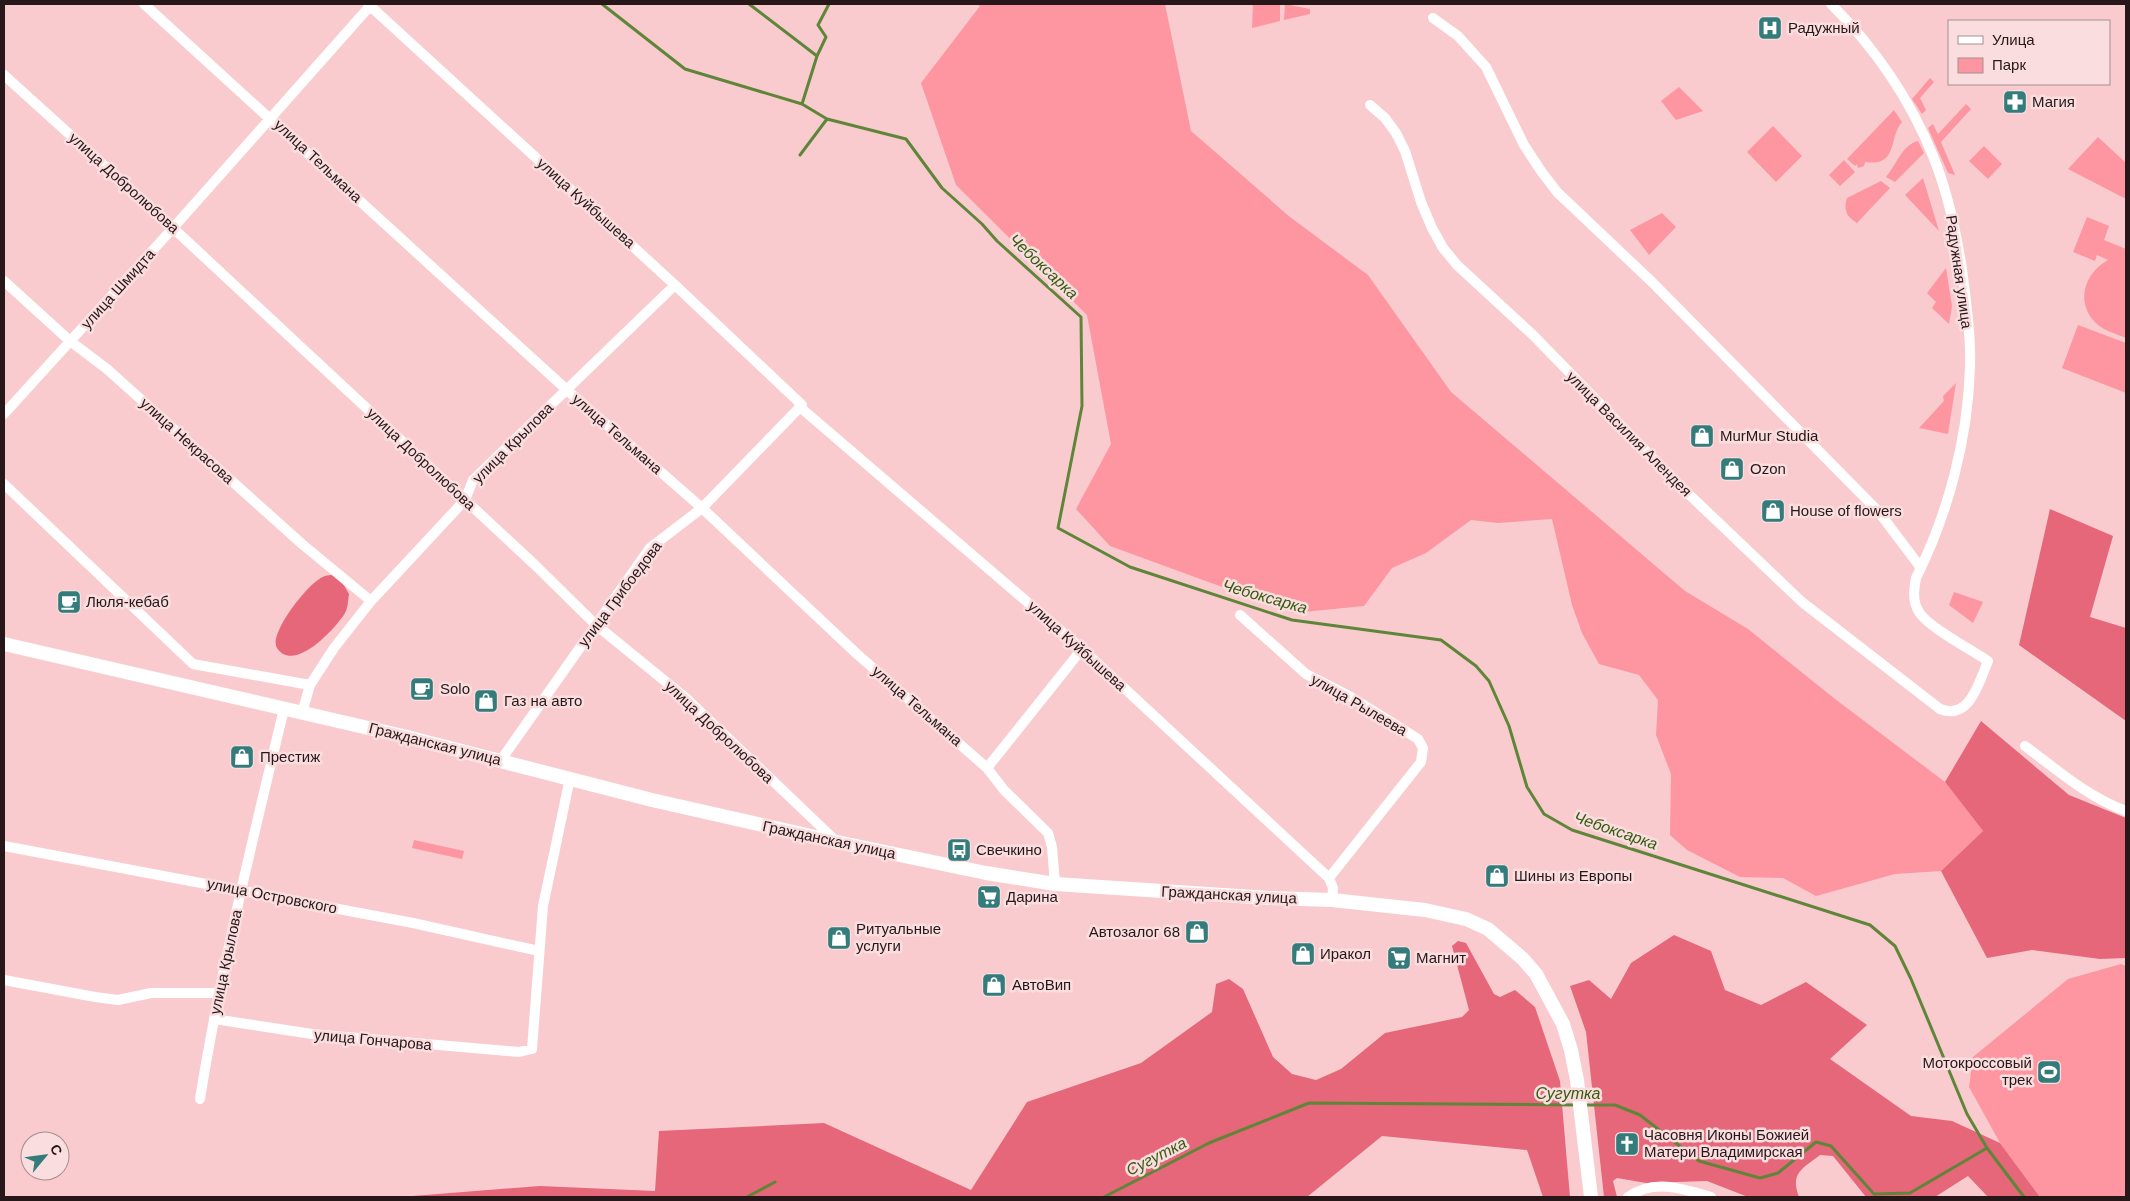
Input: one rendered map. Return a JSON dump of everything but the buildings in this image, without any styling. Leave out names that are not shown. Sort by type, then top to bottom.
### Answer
[{"type":"main road","name":"Гражданская улица","points":[[4,644],[501,760],[652,800],[837,842],[986,873],[1055,884],[1269,898],[1332,900],[1425,910],[1466,919],[1488,929],[1523,959],[1536,974],[1563,1024],[1578,1080],[1591,1197]]},
{"type":"street","name":"улица Тельмана","points":[[144,4],[567,390],[702,508],[857,654],[987,768],[1004,790],[1048,833],[1052,847],[1055,884]]},
{"type":"street","name":"Радужная улица","points":[[1830,4],[1871,49],[1902,95],[1920,128],[1946,192],[1958,249],[1966,301],[1970,367],[1964,421],[1959,453],[1945,507],[1914,588],[1918,611],[1928,622],[1988,661],[1968,704],[1963,708],[1950,712]]},
{"type":"street","name":"улица Шмидта","points":[[4,414],[173,228],[369,5]]},
{"type":"street","name":"улица Куйбышева","points":[[369,5],[675,284],[801,406],[1082,649],[1329,878]]},
{"type":"street","points":[[1433,18],[1468,44],[1486,67],[1524,145],[1540,171],[1558,192],[1652,282],[1878,511],[1921,568]]},
{"type":"street","name":"улица Добролюбова","points":[[4,75],[173,228],[535,565],[595,624],[687,699],[837,842]]},
{"type":"street","name":"улица Василия Алендея","points":[[1370,105],[1385,118],[1396,133],[1405,151],[1421,202],[1432,228],[1443,248],[1457,265],[1534,336],[1676,482],[1798,598],[1940,708],[1950,712]]},
{"type":"street","name":"улица Некрасова","points":[[4,281],[70,341],[107,369],[302,544],[371,601]]},
{"type":"street","name":"улица Крылова","points":[[302,713],[310,685],[334,648],[371,601],[464,500],[473,480],[675,284]]},
{"type":"street","name":"улица Грибоедова","points":[[501,760],[650,548],[702,508],[801,406]]},
{"type":"street","points":[[4,484],[194,664],[310,685]]},
{"type":"street","name":"улица Рылеева","points":[[1240,615],[1306,674],[1351,697],[1385,718],[1418,739],[1423,748],[1421,762],[1329,878]]},
{"type":"street","points":[[987,768],[1082,649]]},
{"type":"street","name":"улица Крылова","points":[[200,1099],[214,1019],[241,890],[284,709]]},
{"type":"street","points":[[2025,746],[2079,786],[2115,807],[2126,811]]},
{"type":"street","points":[[539,951],[543,906],[570,778]]},
{"type":"street","name":"улица Островского","points":[[4,846],[413,923],[539,951]]},
{"type":"street","points":[[1329,878],[1333,888],[1332,900]]},
{"type":"street","name":"улица Гончарова","points":[[214,1019],[312,1034],[519,1052],[532,1049],[539,951]]},
{"type":"street","points":[[4,980],[118,1000],[151,993],[220,993]]},
{"type":"street","points":[[1628,1197],[1645,1188],[1662,1186],[1683,1188],[1711,1197]]},
{"type":"green space","points":[[976,4],[1165,4],[1191,131],[1290,217],[1368,275],[1451,392],[1685,591],[1748,629],[1835,699],[1945,782],[1983,831],[1941,871],[1895,874],[1816,896],[1783,878],[1740,877],[1687,850],[1670,835],[1671,774],[1656,735],[1658,700],[1639,675],[1599,664],[1582,633],[1572,605],[1552,519],[1498,523],[1471,520],[1426,553],[1392,568],[1364,606],[1293,613],[1110,546],[1076,509],[1111,444],[1087,315],[956,185],[921,83],[980,6]]},
{"type":"green space","points":[[1253,4],[1280,4],[1280,21],[1252,28]]},
{"type":"green space","points":[[1285,4],[1310,9],[1310,14],[1284,20]]},
{"type":"green space","points":[[1930,78],[1934,82],[1920,98],[1926,110],[1922,114],[1912,99]]},
{"type":"green space","points":[[1679,87],[1703,111],[1676,120],[1661,101]]},
{"type":"green space","points":[[1966,104],[1971,109],[1941,142],[1955,175],[1948,173],[1928,128],[1933,124],[1938,134]]},
{"type":"green space","points":[[1894,110],[1902,122],[1888,156],[1876,162],[1865,162],[1864,166],[1858,168],[1857,164],[1855,166],[1847,159]]},
{"type":"green space","points":[[1773,126],[1802,156],[1776,182],[1747,152]]},
{"type":"green space","points":[[2098,137],[2126,163],[2126,199],[2068,169]]},
{"type":"green space","points":[[1918,141],[1924,153],[1895,182],[1886,177],[1908,146]]},
{"type":"green space","points":[[1984,146],[2002,164],[1988,179],[1969,161]]},
{"type":"green space","points":[[1844,160],[1855,172],[1840,186],[1829,175]]},
{"type":"green space","points":[[1923,178],[1939,231],[1905,195]]},
{"type":"green space","points":[[1881,181],[1890,188],[1857,223],[1847,213],[1845,207],[1847,198]]},
{"type":"green space","points":[[1662,213],[1676,227],[1649,255],[1630,230]]},
{"type":"green space","points":[[2087,217],[2109,226],[2104,240],[2126,249],[2126,338],[2098,325],[2086,308],[2084,299],[2088,281],[2093,273],[2108,260],[2097,255],[2095,261],[2073,252]]},
{"type":"green space","points":[[1946,268],[1952,306],[1949,324],[1932,308],[1936,302],[1927,293]]},
{"type":"green space","points":[[2078,325],[2126,343],[2126,393],[2062,368]]},
{"type":"green space","points":[[1956,383],[1948,434],[1919,428],[1944,401],[1943,396]]},
{"type":"green space","points":[[1954,592],[1983,602],[1973,623],[1949,605]]},
{"type":"green space","points":[[414,840],[464,851],[462,859],[412,848]]},
{"type":"green space","name":"Мотокроссовый трек","points":[[2121,964],[2126,966],[2126,1197],[2040,1197],[2000,1143],[1969,1087],[1973,1057],[2068,979]]},
{"type":"shaded area","points":[[2050,509],[2113,536],[2090,617],[2126,628],[2126,721],[2019,645]]},
{"type":"shaded area","points":[[333,575],[342,582],[349,594],[345,613],[324,638],[314,646],[294,656],[284,655],[277,648],[276,641],[284,620],[310,587],[325,576]]},
{"type":"shaded area","points":[[1981,721],[2069,795],[2126,818],[2126,958],[2100,959],[2032,950],[1987,958],[1941,871],[1983,831],[1945,782]]},
{"type":"shaded area","points":[[1674,935],[1711,951],[1725,990],[1761,1005],[1806,982],[1867,1025],[1830,1059],[1911,1116],[1952,1121],[2000,1143],[2040,1197],[1988,1197],[1968,1176],[1935,1197],[1866,1197],[1833,1156],[1820,1155],[1799,1172],[1796,1182],[1799,1197],[1748,1197],[1707,1181],[1646,1183],[1617,1178],[1613,1181],[1617,1197],[1604,1197],[1586,1032],[1570,986],[1589,980],[1611,999],[1631,963]]},
{"type":"shaded area","points":[[1458,941],[1466,943],[1494,994],[1500,997],[1515,990],[1535,1007],[1560,1081],[1570,1197],[1543,1197],[1527,1150],[1382,1136],[1307,1197],[400,1197],[540,1186],[655,1191],[659,1131],[824,1123],[971,1190],[1027,1102],[1141,1063],[1212,1012],[1216,984],[1229,979],[1243,989],[1273,1057],[1292,1074],[1316,1080],[1341,1069],[1385,1033],[1462,1017],[1469,1010],[1452,946]]},
{"type":"waterway","name":"Чебоксарка","points":[[602,4],[685,69],[802,104],[827,119],[906,139],[942,188],[1081,317],[1082,406],[1058,528],[1130,567],[1292,620],[1441,640],[1476,666],[1489,681],[1509,726],[1527,787],[1544,814],[1572,830],[1870,925],[1895,946],[1911,979],[1967,1114],[1987,1148],[2024,1197]]},
{"type":"waterway","points":[[749,4],[817,56],[802,104]]},
{"type":"waterway","points":[[817,56],[826,37],[818,25],[829,4]]},
{"type":"waterway","points":[[800,155],[827,119]]},
{"type":"waterway","name":"Сугутка","points":[[1104,1197],[1209,1143],[1309,1103],[1577,1105]]},
{"type":"waterway","name":"Сугутка","points":[[1583,1105],[1615,1105],[1640,1115],[1699,1161],[1760,1178],[1778,1173],[1816,1142],[1831,1146],[1874,1194],[1910,1193],[1987,1148]]},
{"type":"waterway","name":"Сугутка","points":[[747,1197],[775,1182]]},
{"type":"place","name":"Радужный","points":[[1770,28]]},
{"type":"place","name":"Магия","points":[[2015,102]]},
{"type":"place","name":"MurMur Studia","points":[[1702,436]]},
{"type":"place","name":"Ozon","points":[[1732,469]]},
{"type":"place","name":"House of flowers","points":[[1773,511]]},
{"type":"place","name":"Люля-кебаб","points":[[69,602]]},
{"type":"place","name":"Solo","points":[[422,689]]},
{"type":"place","name":"Газ на авто","points":[[486,701]]},
{"type":"place","name":"Престиж","points":[[242,757]]},
{"type":"place","name":"Свечкино","points":[[959,850]]},
{"type":"place","name":"Шины из Европы","points":[[1497,876]]},
{"type":"place","name":"Дарина","points":[[989,897]]},
{"type":"place","name":"Автозалог 68","points":[[1197,932]]},
{"type":"place","name":"Ритуальные услуги","points":[[839,938]]},
{"type":"place","name":"Иракол","points":[[1303,954]]},
{"type":"place","name":"Магнит","points":[[1399,958]]},
{"type":"place","name":"АвтоВип","points":[[994,985]]},
{"type":"place","name":"Мотокроссовый трек","points":[[2049,1072]]},
{"type":"place","name":"Часовня Иконы Божией Матери Владимирская","points":[[1627,1144]]}]
